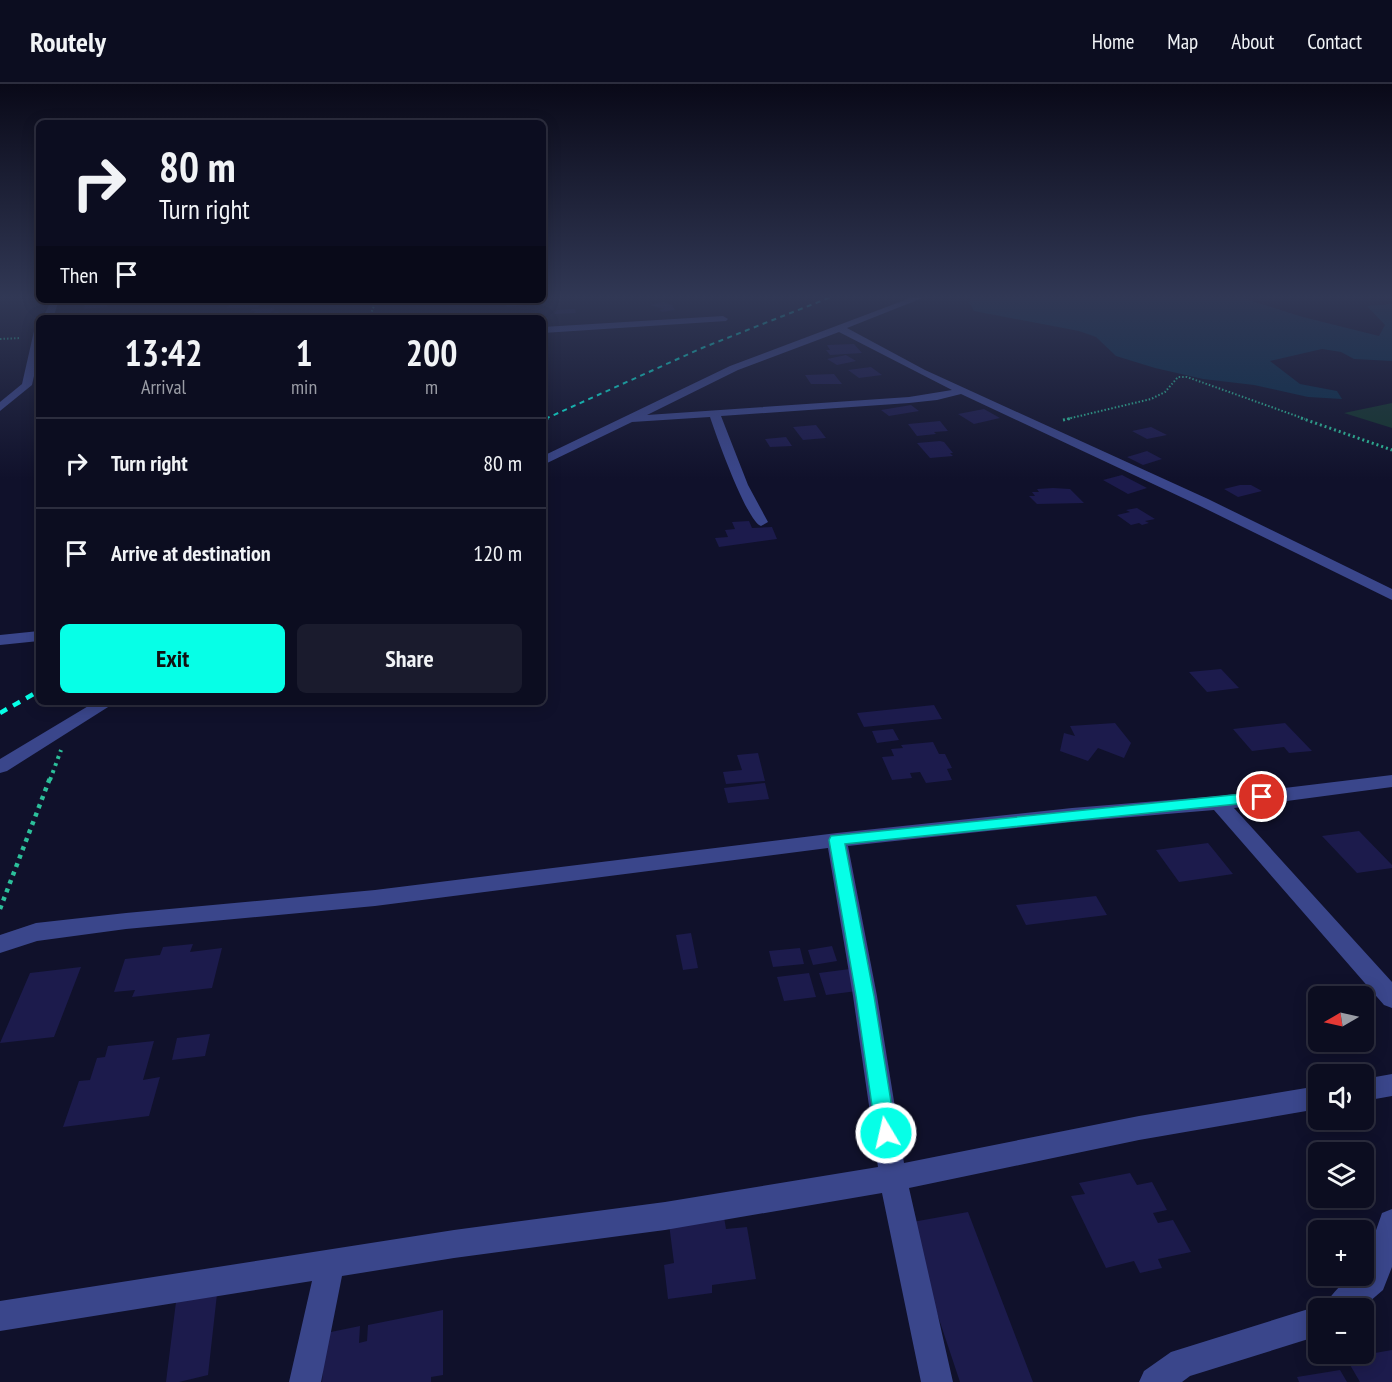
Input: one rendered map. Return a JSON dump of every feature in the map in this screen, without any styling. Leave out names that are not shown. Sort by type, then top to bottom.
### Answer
[{"type":"street","points":[[0,408],[27,385],[33,358]]},
{"type":"street","points":[[546,460],[734,368],[763,358]]},
{"type":"street","points":[[894,358],[961,391],[1203,502],[1392,595]]},
{"type":"street","points":[[628,419],[909,400],[938,397],[961,391]]},
{"type":"street","points":[[714,414],[742,485],[761,522]]},
{"type":"street","points":[[0,640],[36,636]]},
{"type":"street","points":[[0,767],[101,705]]},
{"type":"street","points":[[0,944],[36,932],[59,929],[375,898],[837,840],[1072,815],[1219,803],[1392,781]]},
{"type":"street","points":[[1219,803],[1392,998]]},
{"type":"street","points":[[837,840],[865,996],[893,1178],[937,1382]]},
{"type":"street","points":[[1374,1088],[1392,1085]]},
{"type":"street","points":[[0,1316],[527,1233],[665,1216],[893,1178],[1138,1128],[1308,1099]]},
{"type":"street","points":[[1351,1298],[1373,1280],[1392,1223]]},
{"type":"street","points":[[305,1382],[330,1264]]},
{"type":"street","points":[[1155,1382],[1182,1364],[1308,1324]]},
{"type":"path","points":[[1043,429],[1063,420],[1088,416],[1150,399],[1165,392],[1178,378],[1187,377],[1392,450]]},
{"type":"path","points":[[0,909],[72,722]]},
{"type":"green space","points":[[1392,403],[1392,428],[1344,413]]},
{"type":"water","points":[[1121,358],[1285,358],[1270,361],[1300,384],[1337,391],[1342,399],[1308,397],[1254,385],[1203,379]]},
{"type":"water","points":[[1351,358],[1392,358],[1392,361]]},
{"type":"building","points":[[850,358],[856,361],[837,365],[827,359]]},
{"type":"building","points":[[871,367],[882,375],[859,378],[848,370]]},
{"type":"building","points":[[834,374],[842,384],[811,384],[805,375]]},
{"type":"building","points":[[911,405],[919,411],[889,416],[881,410]]},
{"type":"building","points":[[984,409],[1000,418],[974,424],[958,414]]},
{"type":"building","points":[[940,421],[948,431],[917,436],[908,424]]},
{"type":"building","points":[[816,425],[826,438],[803,440],[793,427]]},
{"type":"building","points":[[1151,427],[1167,435],[1147,439],[1132,431]]},
{"type":"building","points":[[786,437],[792,446],[770,447],[765,439]]},
{"type":"building","points":[[944,442],[953,456],[930,458],[917,443]]},
{"type":"building","points":[[1147,451],[1162,459],[1143,465],[1127,457]]},
{"type":"building","points":[[1122,475],[1147,488],[1128,494],[1103,480]]},
{"type":"building","points":[[1251,485],[1262,491],[1238,497],[1224,489]]},
{"type":"building","points":[[1037,489],[1070,489],[1084,503],[1037,504],[1029,496],[1035,496],[1032,492],[1039,492]]},
{"type":"building","points":[[1137,508],[1155,519],[1145,521],[1149,523],[1142,525],[1139,523],[1131,525],[1117,515],[1130,512],[1126,510]]},
{"type":"building","points":[[749,521],[752,528],[772,527],[777,539],[719,547],[715,538],[728,537],[725,530],[735,529],[732,522]]},
{"type":"building","points":[[1221,669],[1239,688],[1207,692],[1189,672]]},
{"type":"building","points":[[934,705],[942,719],[864,727],[857,713]]},
{"type":"building","points":[[1115,723],[1131,743],[1124,758],[1098,748],[1088,761],[1060,751],[1064,733],[1075,736],[1070,726]]},
{"type":"building","points":[[1285,723],[1312,751],[1289,753],[1284,747],[1252,751],[1233,729]]},
{"type":"building","points":[[893,729],[899,740],[877,743],[872,731]]},
{"type":"building","points":[[933,742],[939,754],[945,754],[952,768],[947,769],[952,780],[926,783],[920,772],[910,773],[912,778],[892,780],[882,757],[894,756],[891,749],[903,748],[901,745]]},
{"type":"building","points":[[758,753],[765,781],[726,784],[723,772],[742,770],[737,755]]},
{"type":"building","points":[[765,783],[769,799],[728,803],[724,788]]},
{"type":"building","points":[[1359,831],[1392,865],[1392,868],[1357,873],[1322,836]]},
{"type":"building","points":[[1208,843],[1233,874],[1179,882],[1156,850]]},
{"type":"building","points":[[1096,896],[1107,915],[1026,925],[1016,905]]},
{"type":"building","points":[[691,933],[698,968],[683,970],[676,935]]},
{"type":"building","points":[[193,944],[190,952],[222,948],[212,988],[132,997],[135,990],[114,992],[125,959],[160,955],[163,947]]},
{"type":"building","points":[[832,946],[837,961],[813,965],[808,950]]},
{"type":"building","points":[[800,948],[804,964],[773,967],[769,951]]},
{"type":"building","points":[[81,967],[54,1037],[0,1043],[30,973]]},
{"type":"building","points":[[850,969],[857,991],[826,995],[819,973]]},
{"type":"building","points":[[809,973],[816,997],[784,1001],[777,977]]},
{"type":"building","points":[[210,1034],[205,1056],[172,1060],[177,1038]]},
{"type":"building","points":[[154,1041],[143,1080],[160,1077],[149,1116],[63,1127],[79,1081],[90,1080],[97,1058],[105,1057],[108,1046]]},
{"type":"building","points":[[1130,1173],[1137,1185],[1152,1182],[1167,1210],[1153,1213],[1158,1223],[1173,1220],[1191,1252],[1158,1259],[1162,1268],[1140,1273],[1134,1261],[1106,1268],[1071,1196],[1085,1194],[1079,1183]]},
{"type":"building","points":[[968,1212],[1033,1382],[960,1382],[907,1223]]},
{"type":"building","points":[[724,1217],[726,1229],[747,1227],[756,1279],[712,1285],[712,1293],[668,1299],[664,1265],[674,1263],[669,1224]]},
{"type":"building","points":[[218,1285],[208,1375],[179,1382],[166,1382],[177,1294]]},
{"type":"building","points":[[443,1310],[443,1375],[431,1377],[431,1382],[322,1382],[326,1333],[360,1326],[359,1343],[367,1341],[368,1325]]},
{"type":"building","points":[[1392,1350],[1392,1382],[1360,1382],[1350,1364],[1374,1364],[1374,1353]]},
{"type":"building","points":[[1340,1370],[1347,1382],[1299,1382],[1297,1377]]},
{"type":"railway","points":[[546,419],[681,358]]},
{"type":"railway","points":[[0,713],[36,693]]},
{"type":"route","points":[[886,1133],[865,996],[837,840],[1262,797]]}]
